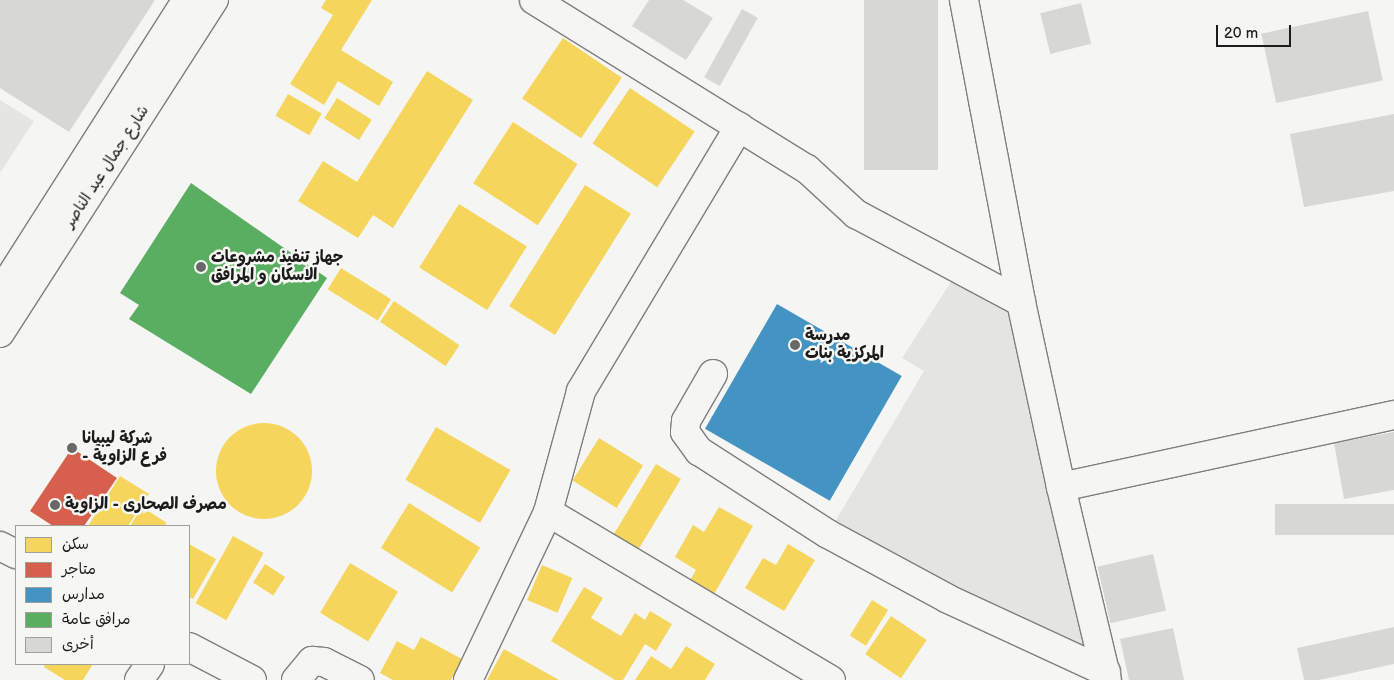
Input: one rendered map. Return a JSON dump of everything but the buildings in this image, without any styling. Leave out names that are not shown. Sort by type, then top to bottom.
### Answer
[{"type":"street","name":"شارع جمال عبد الناصر","points":[[0,294],[186,0]]},
{"type":"street","name":"شارع جمال عبد الناصر","points":[[0,333],[214,0]]},
{"type":"street","points":[[534,0],[807,169],[856,214],[1021,302]]},
{"type":"street","points":[[964,0],[1021,302],[1061,487],[1106,676]]},
{"type":"street","points":[[468,680],[548,512],[581,391],[739,127]]},
{"type":"street","points":[[0,294],[30,287]]},
{"type":"street","points":[[713,374],[686,422],[685,432],[698,451],[828,534],[948,599],[1106,676]]},
{"type":"street","points":[[1061,487],[1394,415]]},
{"type":"street","points":[[548,512],[831,680]]},
{"type":"street","points":[[0,546],[15,554]]},
{"type":"street","points":[[190,648],[252,680]]},
{"type":"street","points":[[296,680],[312,661],[324,662],[360,680]]},
{"type":"street","points":[[139,680],[149,665]]},
{"type":"shaded area","points":[[0,100],[34,121],[0,173]]},
{"type":"shaded area","points":[[958,271],[1019,303],[1105,672],[829,532],[924,371],[902,358]]},
{"type":"place","name":"جهاز تنفيذ مشروعات الاسكان و المرافق","points":[[201,267]]},
{"type":"place","name":"مدرسة المركزية بنات","points":[[795,345]]},
{"type":"place","name":"شركة ليبيانا - فرع الزاوية","points":[[72,448]]},
{"type":"place","name":"مصرف الصحارى - الزاوية","points":[[55,505]]}]
